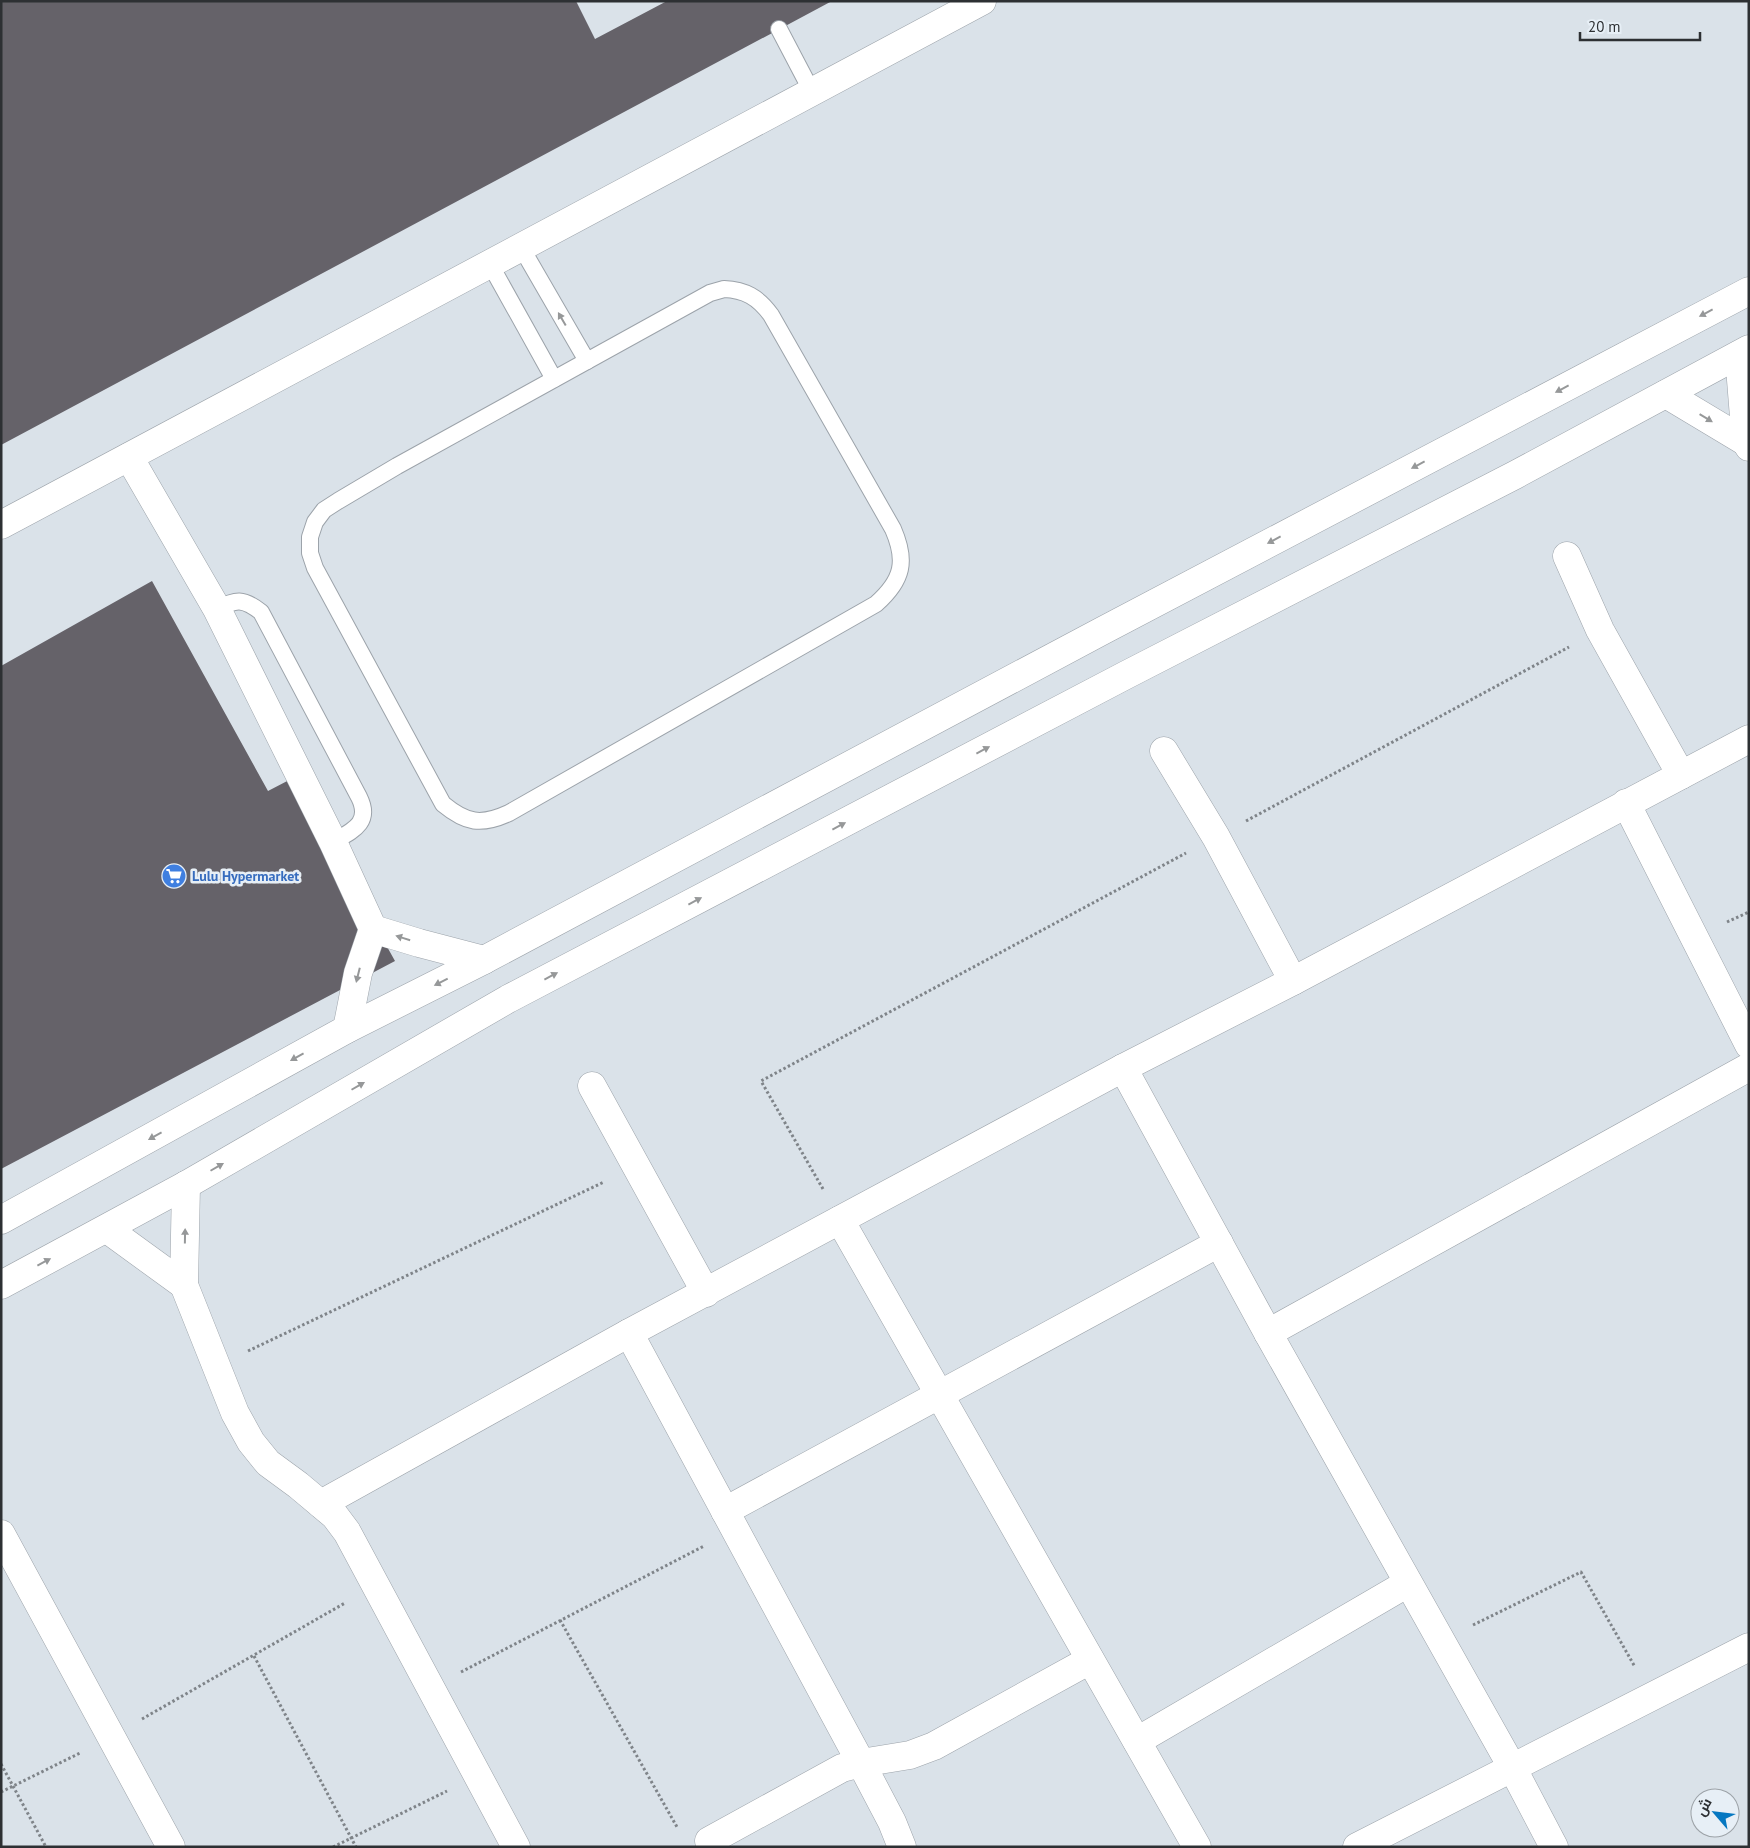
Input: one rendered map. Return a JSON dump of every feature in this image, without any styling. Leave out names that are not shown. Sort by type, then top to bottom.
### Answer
[{"type":"street","points":[[1,525],[982,1]]},
{"type":"street","points":[[1,1220],[347,1029],[484,960],[1119,622],[1749,291]]},
{"type":"street","points":[[1,1285],[186,1185],[508,999],[1126,675],[1515,475],[1744,352],[1747,445]]},
{"type":"street","points":[[1666,394],[1747,445]]},
{"type":"street","points":[[129,457],[217,609],[333,842],[373,929],[358,973],[347,1029]]},
{"type":"street","points":[[1567,556],[1600,630],[1681,775]]},
{"type":"street","points":[[321,1504],[629,1333],[1123,1068],[1293,981],[1749,738]]},
{"type":"street","points":[[1164,751],[1216,837],[1293,981]]},
{"type":"street","points":[[1626,803],[1749,1045]]},
{"type":"street","points":[[373,929],[484,960]]},
{"type":"street","points":[[1268,1333],[1749,1067]]},
{"type":"street","points":[[1123,1068],[1268,1333],[1512,1767],[1554,1847]]},
{"type":"street","points":[[592,1086],[706,1293]]},
{"type":"street","points":[[186,1185],[184,1285],[235,1413],[251,1442],[268,1463],[335,1516],[347,1532],[516,1847]]},
{"type":"street","points":[[840,1220],[1197,1847]]},
{"type":"street","points":[[106,1229],[184,1285]]},
{"type":"street","points":[[730,1521],[940,1395],[1219,1243]]},
{"type":"street","points":[[629,1333],[861,1762],[892,1822],[902,1847]]},
{"type":"street","points":[[1,1534],[110,1738],[171,1847]]},
{"type":"street","points":[[1136,1741],[1408,1583]]},
{"type":"street","points":[[1357,1847],[1749,1647]]},
{"type":"street","points":[[708,1841],[842,1768],[861,1762],[910,1755],[934,1746],[1090,1660]]},
{"type":"lane","points":[[779,29],[812,92]]},
{"type":"lane","points":[[521,247],[587,361]]},
{"type":"lane","points":[[490,264],[554,379]]},
{"type":"lane","points":[[724,289],[738,290],[751,295],[771,315],[893,528],[900,544],[902,561],[898,578],[888,593],[876,604],[509,813],[496,819],[482,822],[467,820],[454,814],[443,804],[315,568],[310,553],[310,537],[315,522],[324,510],[397,466],[554,379],[710,293],[724,289]]},
{"type":"lane","points":[[217,609],[233,601],[239,601],[253,606],[261,612],[360,797],[364,815],[360,822],[354,830],[333,842]]},
{"type":"path","points":[[840,1220],[761,1081],[1600,630]]},
{"type":"path","points":[[216,1366],[637,1166]]},
{"type":"path","points":[[431,1688],[560,1620],[730,1521]]},
{"type":"path","points":[[1441,1640],[1581,1572],[1652,1696]]},
{"type":"path","points":[[1,1792],[110,1738],[376,1586]]},
{"type":"path","points":[[560,1620],[679,1830]]},
{"type":"path","points":[[254,1656],[356,1847]]},
{"type":"path","points":[[1,1764],[46,1847]]},
{"type":"path","points":[[333,1847],[478,1776]]},
{"type":"building","points":[[1,1],[576,1],[595,39],[667,1],[832,1],[1,445]]},
{"type":"building","name":"Lulu Hypermarket","points":[[152,581],[268,791],[293,778],[395,961],[1,1169],[1,666]]},
{"type":"place","name":"Lulu Hypermarket","points":[[174,876]]}]
